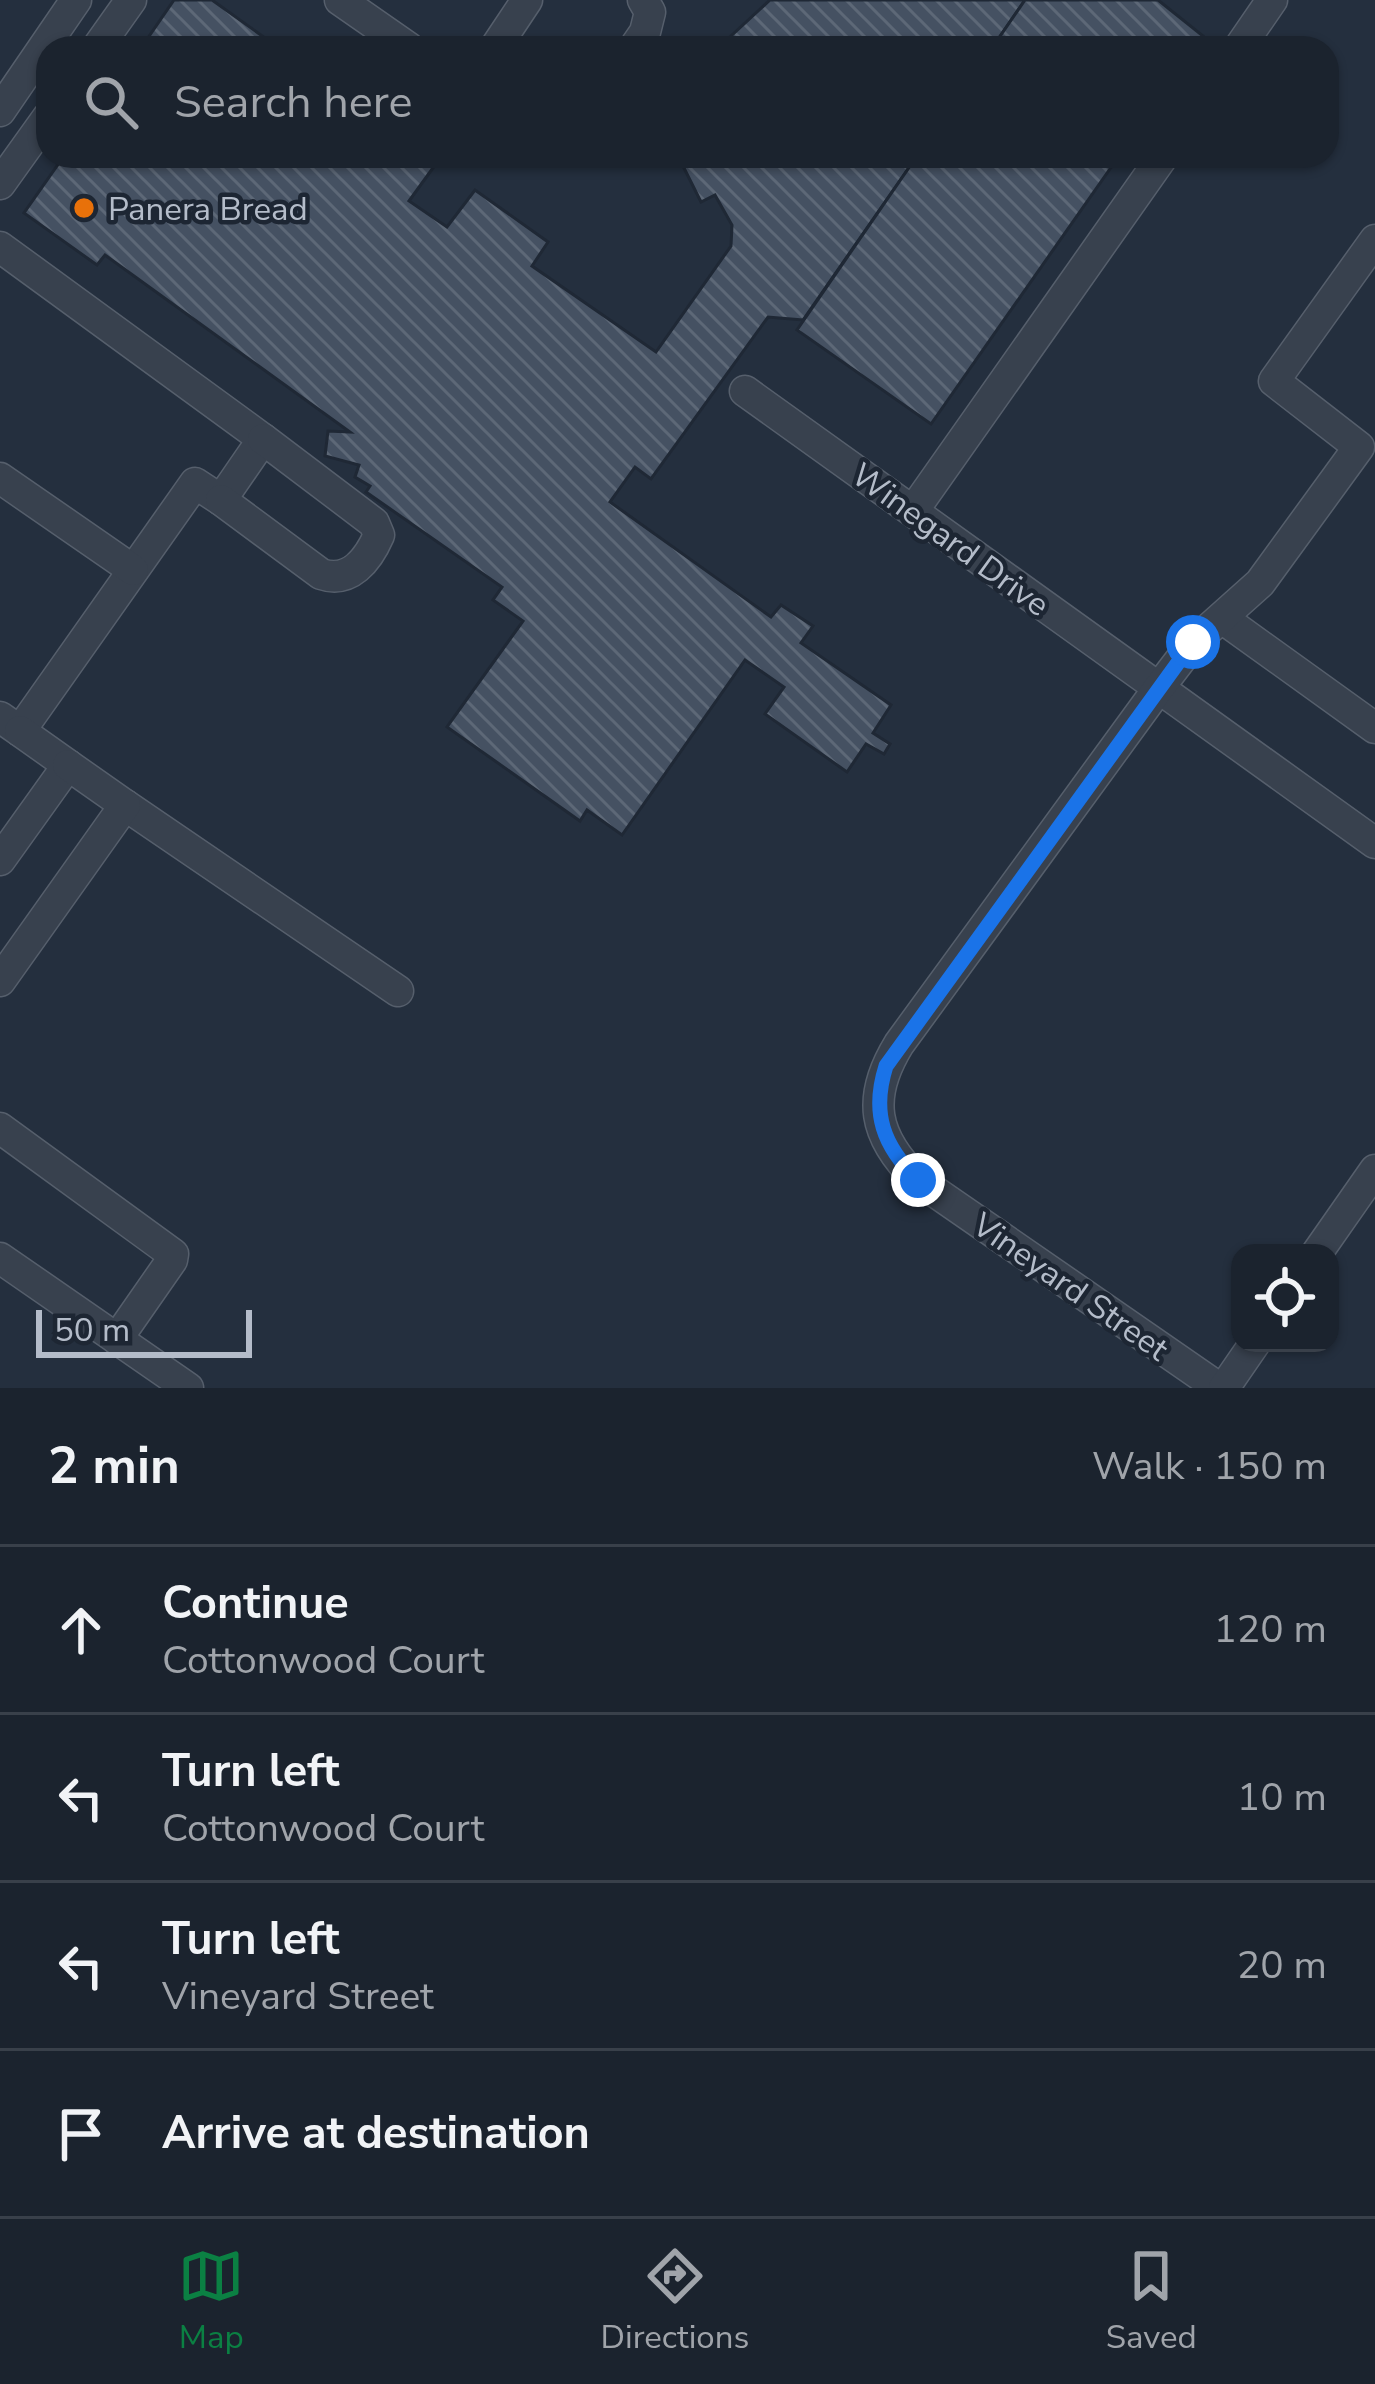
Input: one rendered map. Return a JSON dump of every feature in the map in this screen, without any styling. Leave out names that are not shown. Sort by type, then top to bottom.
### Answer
[{"type":"street","points":[[66,36],[76,0]]},
{"type":"street","points":[[106,36],[131,0]]},
{"type":"street","points":[[340,0],[392,36]]},
{"type":"street","points":[[503,36],[527,0]]},
{"type":"street","points":[[642,36],[650,12],[643,0]]},
{"type":"street","points":[[1247,36],[1272,0]]},
{"type":"street","points":[[0,112],[36,72]]},
{"type":"street","points":[[0,184],[36,134]]},
{"type":"street","points":[[913,511],[1154,168]]},
{"type":"street","points":[[1158,689],[1193,642],[1260,584],[1359,447],[1274,381],[1375,240]]},
{"type":"street","points":[[0,247],[374,523],[379,535],[351,574],[335,579],[321,574],[195,483],[133,570],[10,724],[398,991]]},
{"type":"street","name":"Winegard Drive","points":[[745,391],[1375,843]]},
{"type":"street","points":[[221,500],[263,439]]},
{"type":"street","points":[[0,478],[133,570]]},
{"type":"street","points":[[1222,618],[1375,728]]},
{"type":"street","name":"Vineyard Street","points":[[1158,689],[899,1044],[879,1086],[880,1127],[918,1180],[1221,1388]]},
{"type":"street","points":[[0,860],[68,765]]},
{"type":"street","points":[[0,981],[125,805]]},
{"type":"street","points":[[0,1129],[173,1253],[116,1339]]},
{"type":"street","points":[[1324,1244],[1375,1170]]},
{"type":"street","points":[[0,1258],[178,1385]]},
{"type":"street","points":[[1221,1388],[1248,1352]]},
{"type":"building","points":[[174,0],[212,0],[262,36],[149,36]]},
{"type":"building","points":[[770,0],[1025,0],[1000,36],[731,36]]},
{"type":"building","points":[[1025,0],[1158,0],[1203,36],[1000,36]]},
{"type":"building","points":[[56,168],[433,168],[409,201],[447,227],[475,190],[548,242],[532,266],[656,352],[731,246],[732,225],[715,195],[701,202],[684,168],[909,168],[803,320],[768,317],[651,479],[635,467],[610,502],[771,617],[781,605],[813,626],[801,643],[891,705],[873,733],[890,744],[884,754],[866,744],[847,772],[765,714],[784,687],[745,660],[622,835],[587,810],[580,821],[447,727],[523,621],[493,600],[502,587],[366,492],[370,486],[355,477],[359,465],[325,456],[328,431],[350,432],[105,255],[97,265],[24,213]]},
{"type":"building","points":[[909,168],[1111,168],[931,424],[797,330]]},
{"type":"place","name":"Panera Bread","points":[[84,208]]},
{"type":"route","points":[[918,1180],[890,1148],[880,1127],[877,1103],[886,1066],[1193,642]]}]
